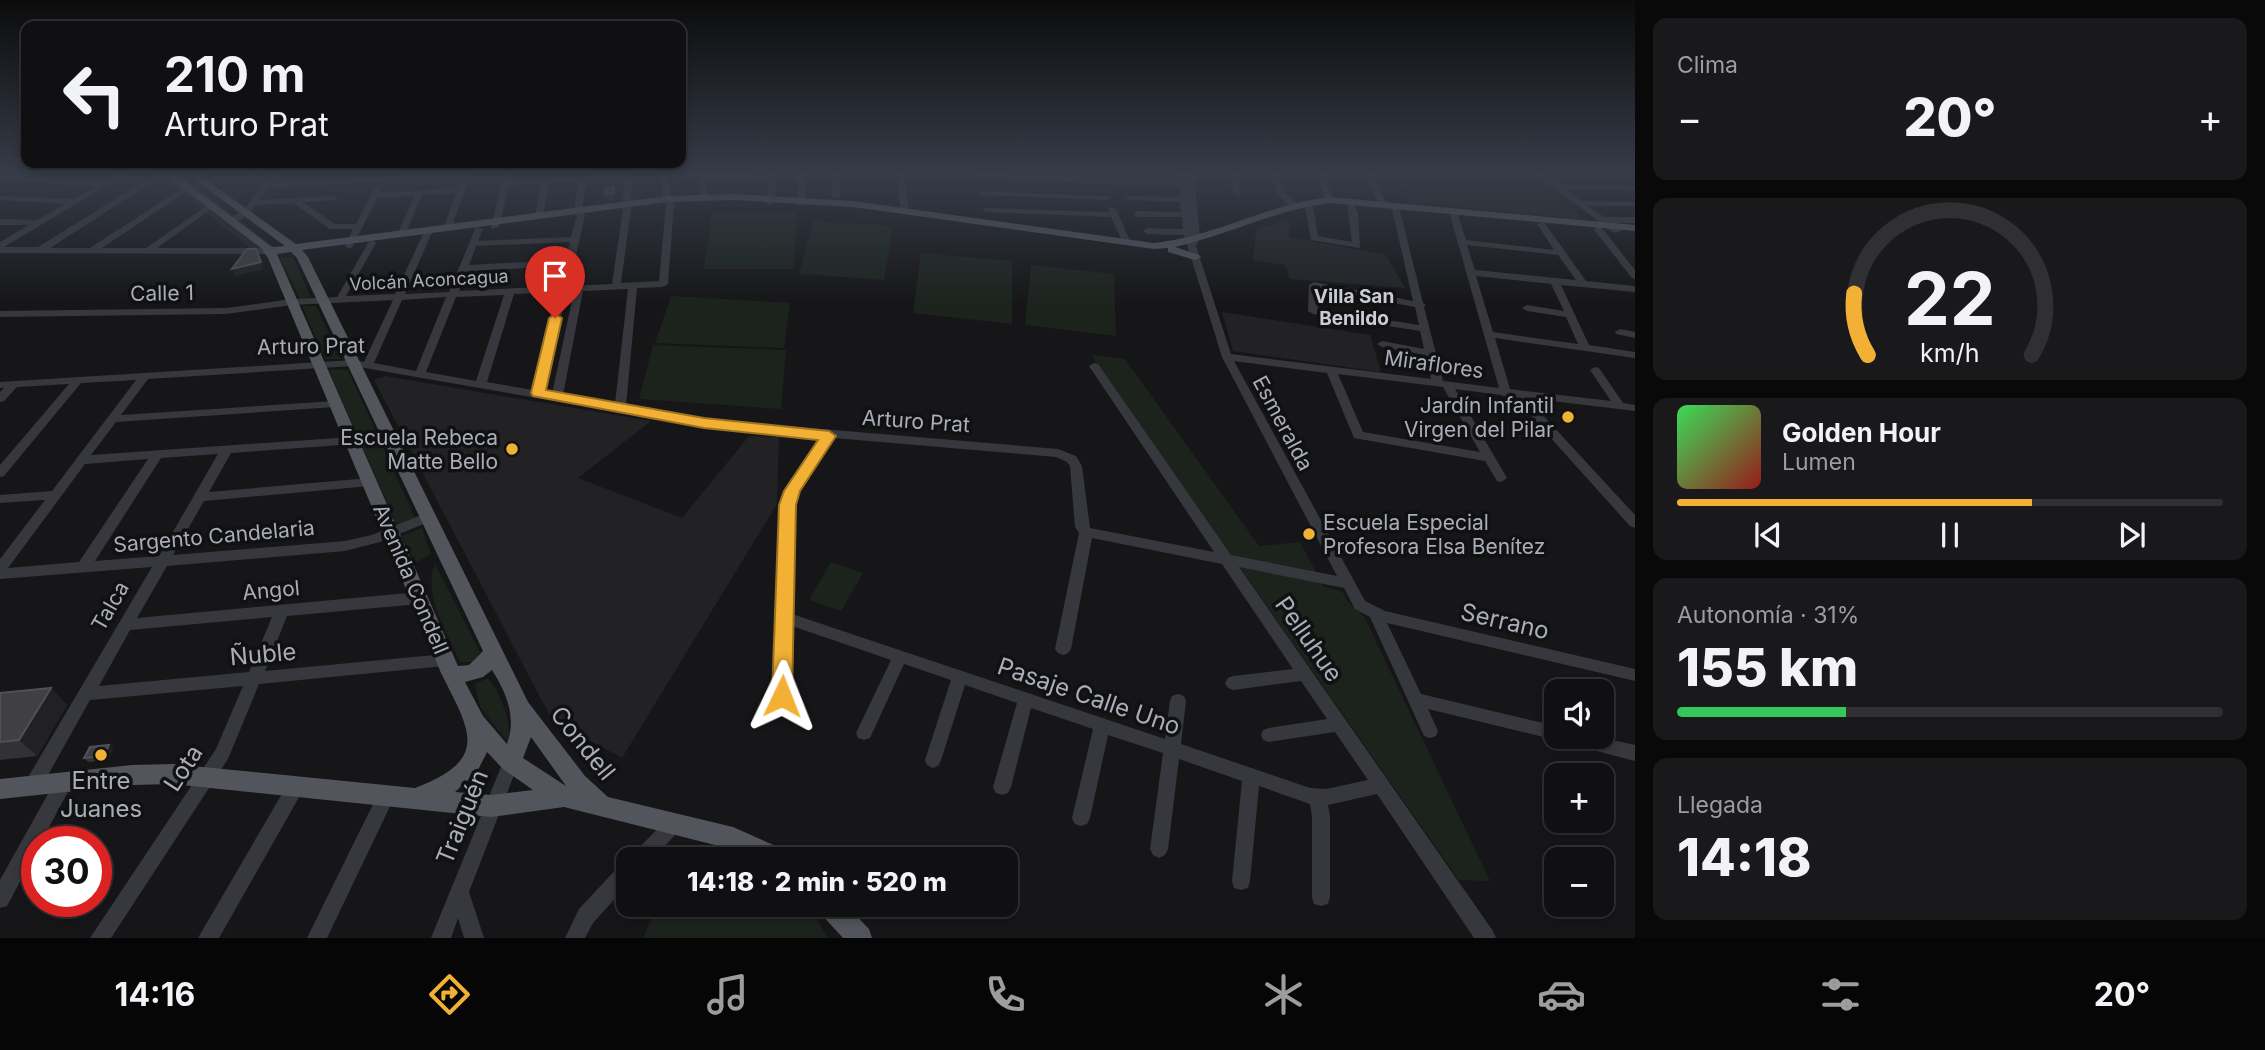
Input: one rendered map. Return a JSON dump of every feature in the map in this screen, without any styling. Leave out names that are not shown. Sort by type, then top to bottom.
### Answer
[{"type":"main road","name":"Avenida Condell","points":[[226,218],[270,251],[448,666],[479,729],[511,762],[564,797]]},
{"type":"main road","name":"Avenida Condell","points":[[252,218],[296,250],[323,302],[361,364],[426,518],[521,708]]},
{"type":"main road","points":[[270,251],[351,243],[402,233],[479,229],[529,218]]},
{"type":"main road","points":[[351,243],[372,243],[448,227],[543,218]]},
{"type":"main road","points":[[922,218],[1164,246],[1271,218]]},
{"type":"main road","points":[[941,218],[1116,247],[1172,250],[1211,232],[1254,218]]},
{"type":"main road","points":[[1481,218],[1607,227]]},
{"type":"main road","points":[[1520,218],[1635,231]]},
{"type":"main road","points":[[244,252],[257,240]]},
{"type":"main road","points":[[448,666],[475,672],[486,664],[492,653]]},
{"type":"main road","points":[[511,762],[522,732],[521,708]]},
{"type":"main road","name":"Condell","points":[[521,708],[582,789],[607,809]]},
{"type":"main road","points":[[412,799],[445,787],[468,770],[478,750],[479,729]]},
{"type":"main road","points":[[0,789],[142,774],[207,777],[491,806],[564,797],[733,838],[753,847]]},
{"type":"main road","points":[[841,917],[860,938]]},
{"type":"street","points":[[0,248],[49,218]]},
{"type":"street","points":[[39,251],[92,218]]},
{"type":"street","points":[[92,251],[132,218]]},
{"type":"street","points":[[146,252],[193,218]]},
{"type":"street","points":[[230,221],[236,218]]},
{"type":"street","points":[[351,243],[363,218]]},
{"type":"street","points":[[402,233],[408,218]]},
{"type":"street","points":[[448,227],[451,218]]},
{"type":"street","points":[[495,224],[497,218]]},
{"type":"street","points":[[538,393],[578,218]]},
{"type":"street","points":[[616,286],[625,218]]},
{"type":"street","name":"Volcán Aconcagua","points":[[323,302],[663,284],[667,218]]},
{"type":"street","points":[[988,218],[990,227]]},
{"type":"street","points":[[1116,218],[1126,243]]},
{"type":"street","name":"Esmeralda","points":[[1186,218],[1227,356],[1347,583],[1371,612],[1430,731]]},
{"type":"street","name":"Esmeralda","points":[[1191,218],[1192,240]]},
{"type":"street","points":[[1311,218],[1316,239],[1357,246],[1355,218]]},
{"type":"street","points":[[1398,218],[1431,353],[1443,385],[1501,478]]},
{"type":"street","points":[[1455,218],[1473,273],[1488,334],[1512,394],[1635,523]]},
{"type":"street","points":[[1597,218],[1607,227],[1635,276]]},
{"type":"street","points":[[321,219],[335,227],[359,226]]},
{"type":"street","points":[[1607,227],[1635,220]]},
{"type":"street","points":[[0,222],[40,223]]},
{"type":"street","points":[[1541,224],[1583,284]]},
{"type":"street","points":[[421,372],[479,229]]},
{"type":"street","points":[[1147,231],[1192,240]]},
{"type":"street","points":[[361,364],[398,298],[428,233]]},
{"type":"street","points":[[473,244],[575,239]]},
{"type":"street","points":[[1461,242],[1561,253]]},
{"type":"street","points":[[339,301],[372,243]]},
{"type":"street","points":[[0,248],[39,251],[270,251]]},
{"type":"street","points":[[463,268],[570,263]]},
{"type":"street","points":[[1473,273],[1635,289]]},
{"type":"street","points":[[1555,281],[1585,348]]},
{"type":"street","points":[[620,408],[634,285]]},
{"type":"street","points":[[1421,305],[1314,285],[1312,311],[1426,329]]},
{"type":"street","points":[[557,396],[579,288]]},
{"type":"street","points":[[481,383],[510,292]]},
{"type":"street","name":"Calle 1","points":[[0,314],[237,311],[292,302],[323,302]]},
{"type":"street","points":[[1527,308],[1570,316]]},
{"type":"street","points":[[1620,332],[1635,335]]},
{"type":"street","points":[[1488,334],[1635,355]]},
{"type":"street","points":[[1382,344],[1431,353]]},
{"type":"street","name":"Miraflores","points":[[1227,356],[1635,408]]},
{"type":"street","name":"Arturo Prat","points":[[0,385],[361,364],[421,372],[704,423],[1066,455],[1076,466],[1082,527],[1086,532]]},
{"type":"street","name":"Pelluhue","points":[[1094,366],[1486,938]]},
{"type":"street","points":[[1331,370],[1358,435],[1489,458]]},
{"type":"street","points":[[1595,370],[1620,407]]},
{"type":"street","points":[[0,569],[4,557],[56,495],[145,375]]},
{"type":"street","points":[[0,473],[78,380]]},
{"type":"street","points":[[0,399],[14,384]]},
{"type":"street","points":[[113,419],[335,404]]},
{"type":"street","points":[[782,696],[789,497],[829,436]]},
{"type":"street","points":[[82,460],[352,441]]},
{"type":"street","name":"Talca","points":[[33,785],[227,450]]},
{"type":"street","points":[[83,568],[157,455]]},
{"type":"street","points":[[200,497],[370,482]]},
{"type":"street","points":[[0,499],[56,495]]},
{"type":"street","name":"Sargento Candelaria","points":[[0,574],[345,546],[392,533],[426,518]]},
{"type":"street","points":[[1062,649],[1086,532],[1347,583]]},
{"type":"street","name":"Angol","points":[[126,625],[419,598]]},
{"type":"street","name":"Lota","points":[[100,938],[225,746],[282,611]]},
{"type":"street","name":"Serrano","points":[[1371,612],[1635,675]]},
{"type":"street","name":"Pasaje Calle Uno","points":[[785,617],[1318,797],[1381,785]]},
{"type":"street","points":[[864,733],[900,656]]},
{"type":"street","name":"Ñuble","points":[[86,694],[254,678],[448,666]]},
{"type":"street","points":[[1233,683],[1304,674]]},
{"type":"street","points":[[933,760],[960,677]]},
{"type":"street","points":[[1002,787],[1026,699]]},
{"type":"street","points":[[1415,699],[1544,730]]},
{"type":"street","points":[[1159,849],[1178,701]]},
{"type":"street","points":[[1269,735],[1338,724]]},
{"type":"street","points":[[1081,818],[1102,725]]},
{"type":"street","points":[[1614,748],[1635,753]]},
{"type":"street","name":"Traiguén","points":[[441,938],[491,806],[511,762]]},
{"type":"street","points":[[1241,881],[1251,776]]},
{"type":"street","points":[[0,899],[64,782]]},
{"type":"street","points":[[208,938],[296,786]]},
{"type":"street","points":[[317,938],[386,796]]},
{"type":"street","points":[[1318,797],[1321,817],[1321,897]]},
{"type":"street","points":[[652,847],[673,825]]},
{"type":"street","points":[[575,938],[586,916],[616,884]]},
{"type":"street","name":"Traiguén","points":[[459,890],[474,938]]},
{"type":"shaded area","points":[[212,218],[237,218],[275,248],[251,249]]},
{"type":"shaded area","points":[[711,218],[797,218],[794,269],[704,269]]},
{"type":"shaded area","points":[[1289,219],[1289,237],[1386,255],[1405,288],[1290,279],[1285,265],[1253,260],[1256,230]]},
{"type":"shaded area","points":[[813,221],[893,226],[884,280],[799,274]]},
{"type":"shaded area","points":[[921,253],[1012,261],[1012,324],[913,313]]},
{"type":"shaded area","points":[[293,257],[311,298],[300,299],[280,258]]},
{"type":"shaded area","points":[[1031,265],[1114,274],[1116,336],[1025,325]]},
{"type":"shaded area","points":[[671,296],[790,303],[784,348],[655,343]]},
{"type":"shaded area","points":[[302,306],[316,306],[341,359],[325,359]]},
{"type":"shaded area","points":[[1222,312],[1370,335],[1381,372],[1233,351]]},
{"type":"shaded area","points":[[653,345],[786,350],[781,409],[639,399]]},
{"type":"shaded area","points":[[1091,355],[1125,359],[1259,546],[1300,542],[1324,587],[1342,591],[1348,602],[1364,616],[1490,881],[1459,880]]},
{"type":"shaded area","points":[[328,369],[348,370],[415,518],[397,525]]},
{"type":"shaded area","points":[[385,376],[651,421],[578,478],[682,518],[749,436],[779,437],[777,504],[622,758],[552,720],[374,380]]},
{"type":"shaded area","points":[[422,528],[431,554],[415,563],[402,536]]},
{"type":"shaded area","points":[[831,562],[863,573],[841,611],[809,600]]},
{"type":"shaded area","points":[[435,564],[480,652],[472,662],[460,662],[438,614],[432,588]]},
{"type":"shaded area","points":[[488,678],[505,709],[510,745],[480,707],[475,684]]},
{"type":"shaded area","points":[[653,917],[815,917],[828,938],[643,938]]},
{"type":"building","points":[[247,249],[256,249],[261,262],[232,269]]},
{"type":"building","points":[[51,688],[19,740],[0,742],[0,693]]},
{"type":"building","points":[[109,745],[103,756],[84,758],[90,747]]},
{"type":"place","name":"Jardín Infantil Virgen del Pilar","points":[[1568,417]]},
{"type":"place","name":"Escuela Rebeca Matte Bello","points":[[512,449]]},
{"type":"place","name":"Escuela Especial Profesora Elsa Benítez","points":[[1309,534]]},
{"type":"place","name":"Entre Juanes","points":[[101,755]]},
{"type":"district","name":"Villa San Benildo","points":[[1354,307]]},
{"type":"route","points":[[555,318],[538,393],[704,423],[829,436],[789,497],[782,696]]}]
